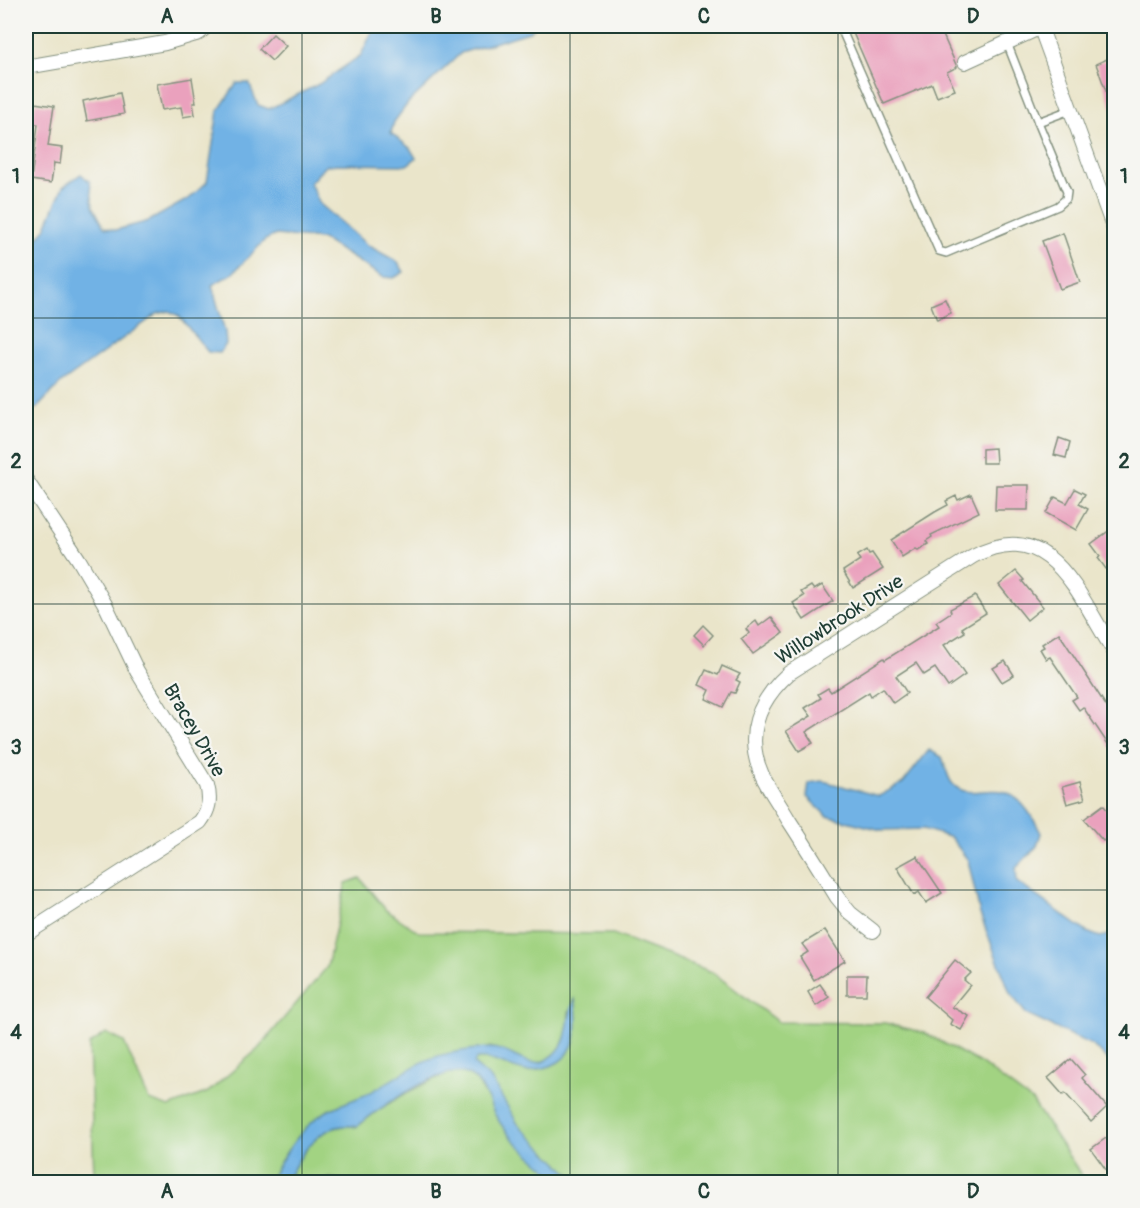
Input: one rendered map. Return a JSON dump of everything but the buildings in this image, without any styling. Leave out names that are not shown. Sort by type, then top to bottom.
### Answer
[{"type":"street","points":[[26,67],[165,43],[199,33],[207,26]]},
{"type":"street","points":[[965,62],[1041,26],[1114,229]]},
{"type":"street","name":"Bracey Drive","points":[[26,480],[31,499],[79,560],[106,606],[138,671],[207,785],[210,804],[200,822],[26,934]]},
{"type":"street","name":"Willowbrook Drive","points":[[873,931],[850,913],[837,897],[760,771],[754,747],[754,729],[765,699],[776,685],[789,673],[973,556],[999,546],[1012,544],[1025,545],[1039,550],[1050,556],[1063,569],[1114,651]]},
{"type":"lane","points":[[840,26],[939,250],[946,253],[1058,206],[1066,199],[1067,192],[1007,43]]},
{"type":"lane","points":[[1038,122],[1070,110]]},
{"type":"green space","points":[[360,878],[386,910],[419,932],[613,934],[712,972],[778,1022],[885,1023],[925,1033],[980,1063],[1033,1102],[1086,1182],[581,1182],[565,1170],[517,1124],[491,1079],[474,1064],[475,1059],[486,1058],[528,1072],[569,1051],[569,1010],[567,1031],[562,1044],[559,1050],[548,1059],[529,1063],[490,1047],[328,1110],[294,1142],[269,1182],[90,1182],[94,1174],[89,1045],[106,1033],[124,1042],[149,1100],[169,1107],[208,1092],[258,1049],[327,967],[346,883]]},
{"type":"green space","points":[[450,1072],[466,1073],[476,1080],[497,1118],[562,1182],[338,1182],[340,1180],[330,1178],[321,1182],[286,1182],[305,1151],[322,1134],[333,1128],[357,1127],[390,1103]]},
{"type":"water","points":[[372,26],[536,26],[529,32],[461,53],[408,103],[394,122],[391,133],[410,148],[416,158],[407,165],[336,164],[325,166],[310,183],[320,204],[367,245],[398,262],[404,272],[394,278],[383,277],[322,239],[276,235],[265,240],[232,274],[212,285],[225,332],[226,344],[220,353],[208,352],[179,316],[169,311],[157,314],[61,383],[37,408],[26,411],[26,252],[45,229],[63,187],[81,174],[90,182],[93,206],[104,227],[116,230],[149,221],[190,198],[207,182],[218,111],[237,83],[249,83],[258,105],[269,109],[319,84],[361,55],[373,30]]},
{"type":"water","points":[[929,750],[942,757],[947,774],[957,788],[970,792],[991,790],[1005,792],[1022,803],[1031,815],[1041,833],[1037,846],[1016,868],[1017,882],[1087,932],[1100,937],[1114,934],[1114,1065],[1092,1045],[1027,1015],[1010,993],[980,914],[968,860],[951,838],[924,829],[881,830],[827,816],[807,797],[809,783],[823,781],[879,796],[903,783]]},
{"type":"water","points":[[575,999],[577,1021],[574,1041],[564,1058],[555,1064],[528,1071],[483,1059],[476,1059],[474,1064],[491,1079],[518,1124],[565,1170],[581,1182],[570,1183],[557,1179],[502,1126],[477,1081],[466,1074],[455,1073],[441,1076],[409,1090],[357,1127],[333,1128],[322,1134],[305,1151],[286,1182],[269,1182],[293,1144],[317,1118],[367,1094],[427,1060],[454,1052],[489,1048],[504,1051],[533,1063],[548,1059],[562,1046]]}]
